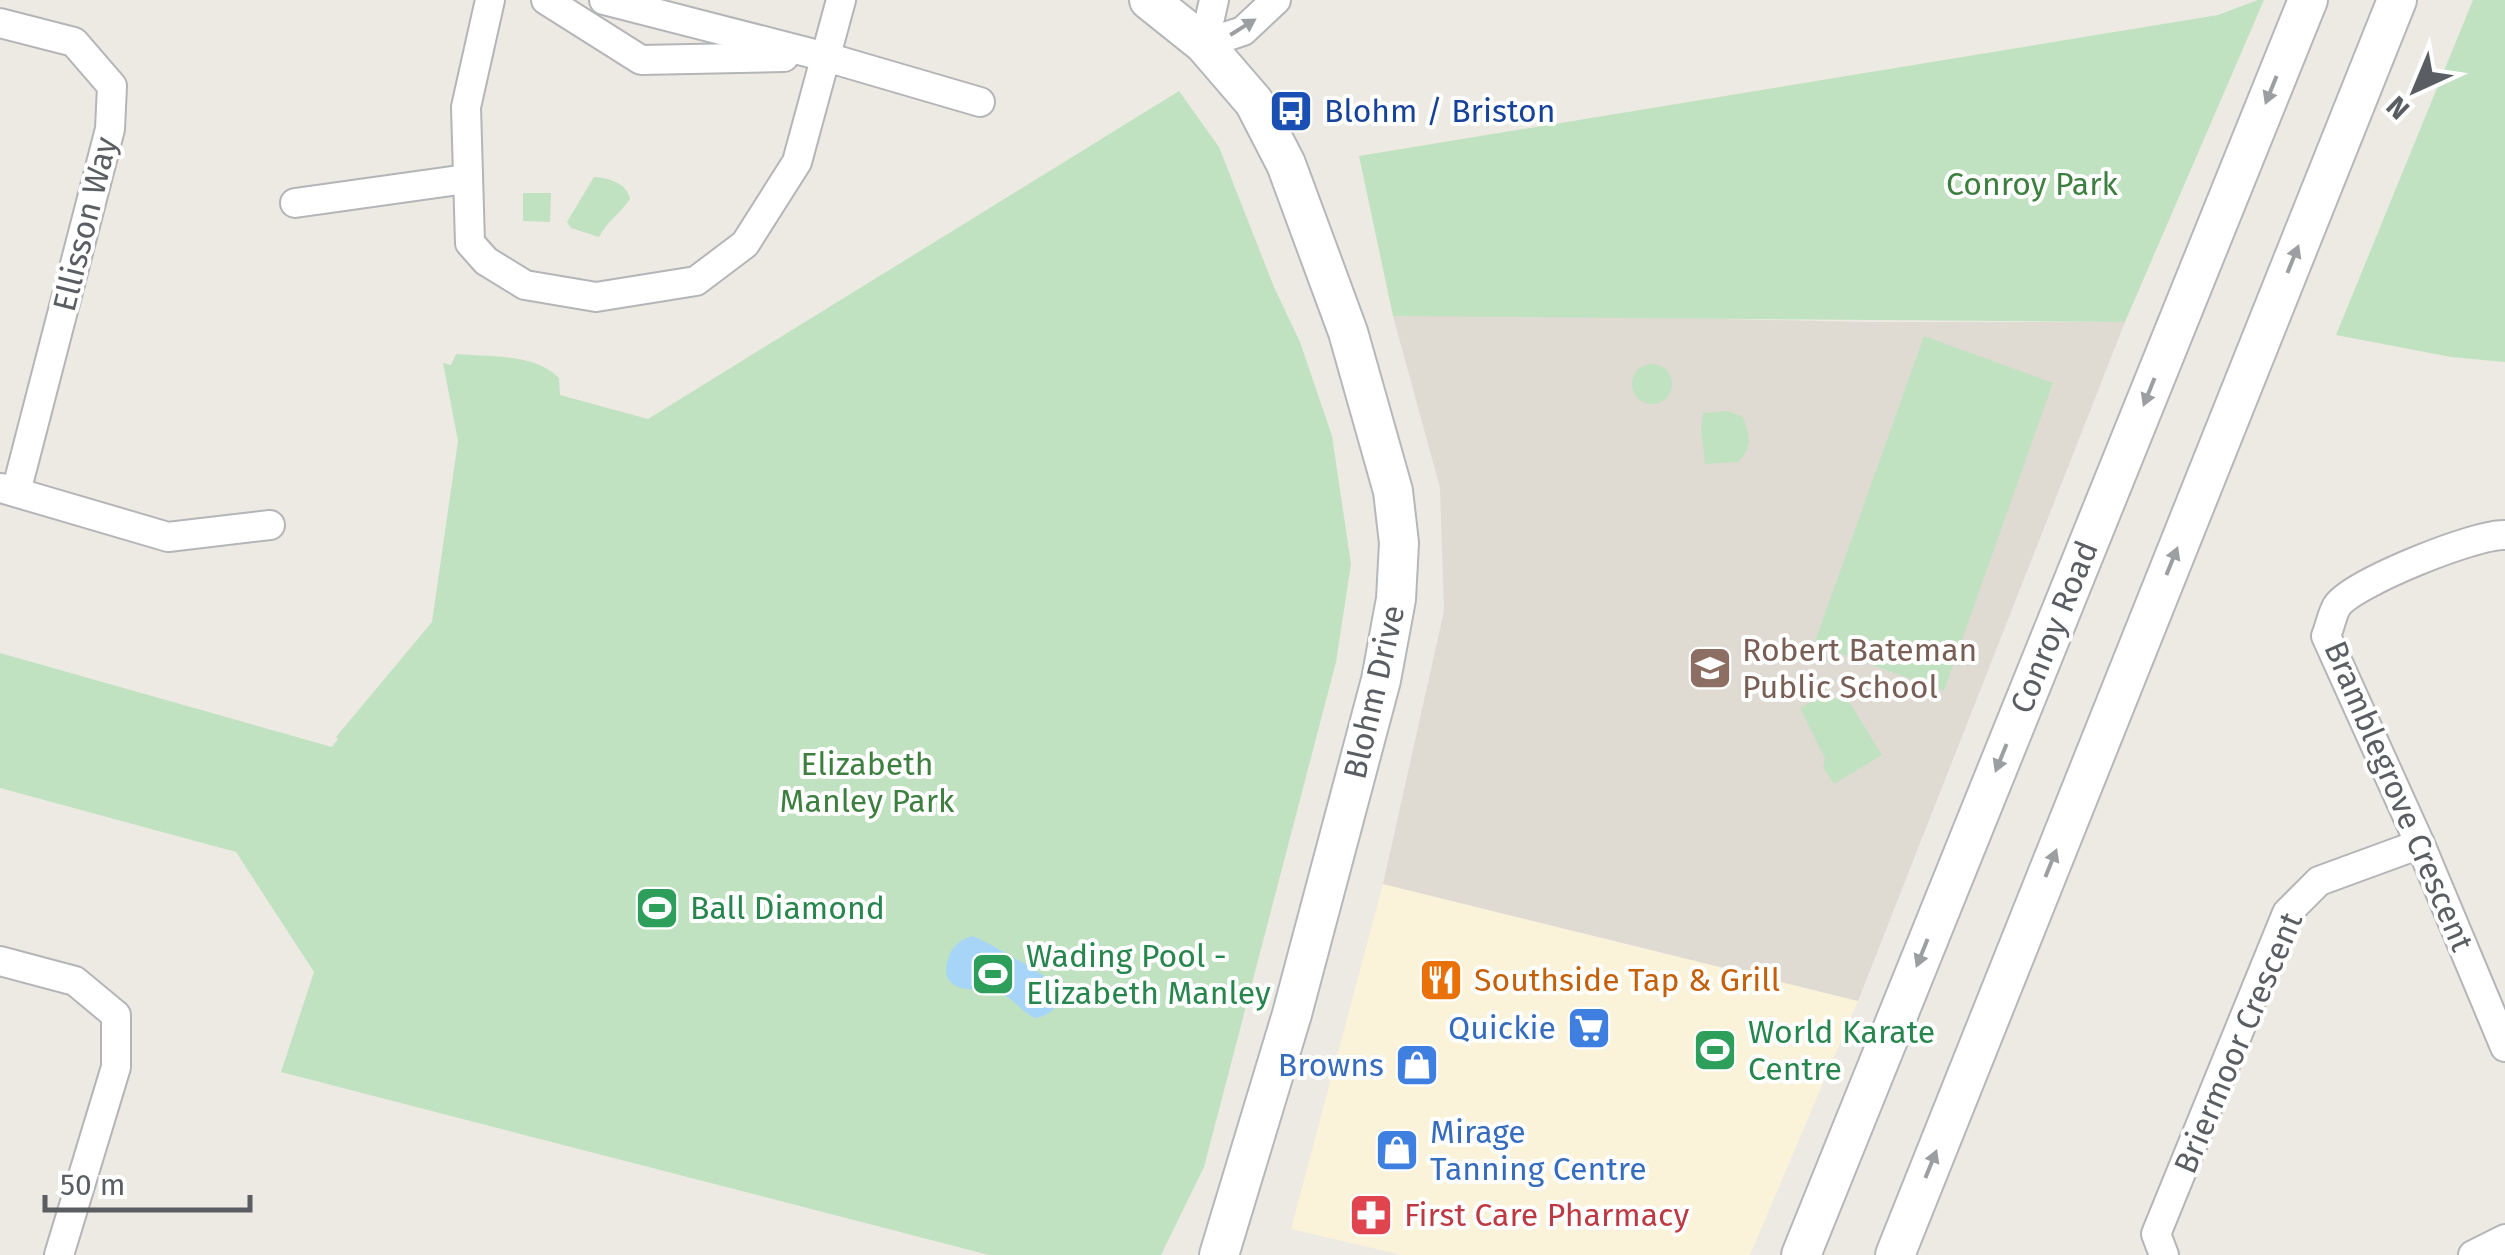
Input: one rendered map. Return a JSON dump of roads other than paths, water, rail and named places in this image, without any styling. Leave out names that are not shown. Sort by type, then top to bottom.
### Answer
[{"type":"main road","name":"Blohm Drive","points":[[1150,0],[1204,44],[1254,102],[1286,164],[1348,332],[1392,492],[1398,544],[1396,598],[1381,680],[1294,1007],[1219,1255]]},
{"type":"main road","name":"Conroy Road","points":[[1801,1255],[2308,0]]},
{"type":"main road","points":[[1894,1255],[2397,0]]},
{"type":"street","points":[[490,0],[466,107],[470,243],[486,261],[525,286],[596,297],[696,281],[745,244],[796,162],[841,0]]},
{"type":"street","points":[[546,0],[641,60],[826,57]]},
{"type":"street","points":[[604,0],[826,57],[980,102]]},
{"type":"street","points":[[1204,44],[1214,0]]},
{"type":"street","points":[[1204,44],[1243,31],[1276,0]]},
{"type":"street","name":"Ellisson Way","points":[[0,23],[74,42],[112,86],[110,129],[8,489]]},
{"type":"street","points":[[295,202],[466,178]]},
{"type":"street","points":[[8,489],[168,537],[270,525]]},
{"type":"street","name":"Bramblegrove Crescent","points":[[2505,535],[2470,540],[2364,584],[2338,604],[2326,636],[2420,844],[2505,1047]]},
{"type":"street","name":"Briermoor Crescent","points":[[2164,1255],[2156,1234],[2287,913],[2319,881],[2420,844]]},
{"type":"street","points":[[0,961],[75,981],[116,1015],[116,1067],[59,1255]]},
{"type":"street","points":[[2473,1255],[2505,1239]]},
{"type":"water","name":"Wading Pool - Elizabeth Manley","points":[[973,936],[1055,985],[1059,997],[1055,1007],[1035,1018],[1002,994],[954,985],[946,970],[949,956],[958,943]]},
{"type":"place","name":"Blohm / Briston","points":[[1291,111]]},
{"type":"place","name":"Robert Bateman Public School","points":[[1710,668]]},
{"type":"place","name":"Ball Diamond","points":[[657,908]]},
{"type":"place","name":"Wading Pool - Elizabeth Manley","points":[[993,974]]},
{"type":"place","name":"Southside Tap & Grill","points":[[1441,980]]},
{"type":"place","name":"Quickie","points":[[1589,1028]]},
{"type":"place","name":"World Karate Centre","points":[[1715,1050]]},
{"type":"place","name":"Browns","points":[[1417,1065]]},
{"type":"place","name":"Mirage Tanning Centre","points":[[1397,1150]]},
{"type":"place","name":"First Care Pharmacy","points":[[1371,1215]]},
{"type":"park label","name":"Conroy Park","points":[[2032,184]]},
{"type":"park label","name":"Elizabeth Manley Park","points":[[867,782]]}]
